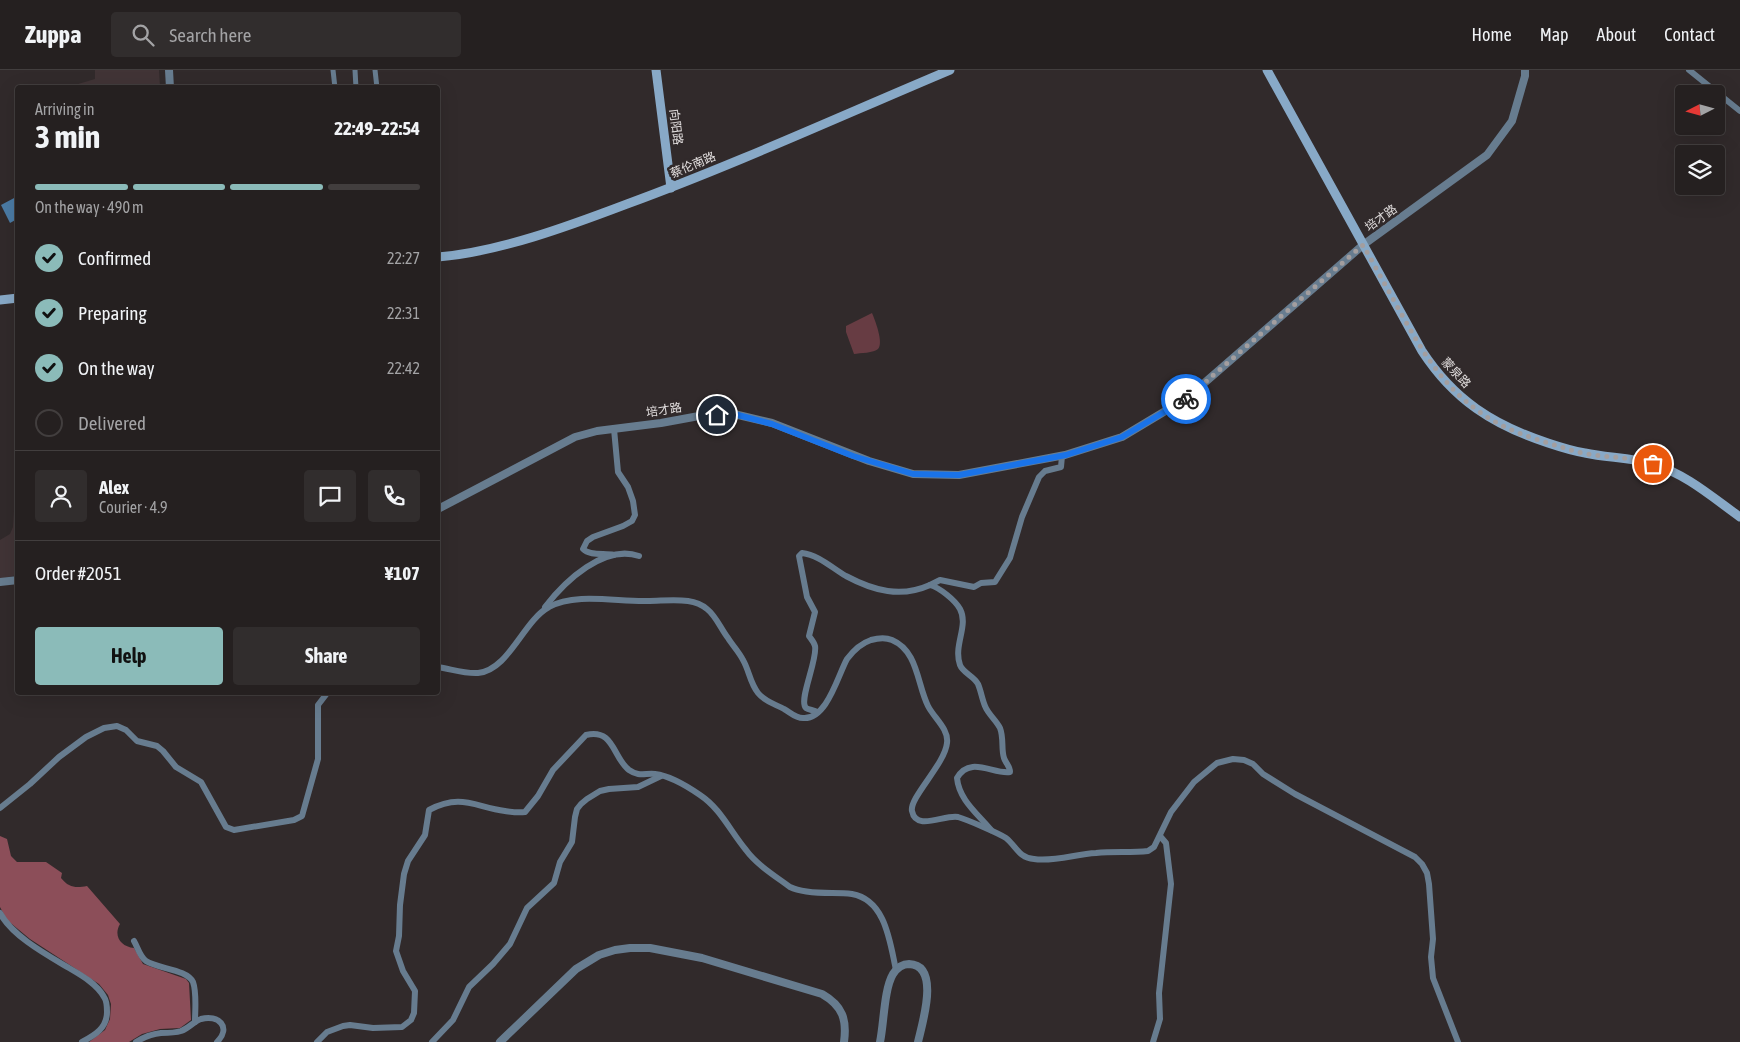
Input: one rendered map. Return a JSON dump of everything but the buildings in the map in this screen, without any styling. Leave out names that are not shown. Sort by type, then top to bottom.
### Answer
[{"type":"main road","name":"向阳路","points":[[656,70],[671,188]]},
{"type":"main road","name":"蔡伦南路","points":[[440,257],[454,256],[497,247],[589,219],[671,188],[950,70]]},
{"type":"main road","name":"蒙泉路","points":[[1266,70],[1430,362],[1447,384],[1476,410],[1498,424],[1575,451],[1594,455],[1630,458],[1664,468],[1696,485],[1740,517]]},
{"type":"main road","points":[[0,300],[15,298]]},
{"type":"street","points":[[169,70],[170,85]]},
{"type":"street","points":[[333,70],[335,85]]},
{"type":"street","points":[[355,70],[356,85]]},
{"type":"street","points":[[375,70],[377,85]]},
{"type":"street","name":"培才路","points":[[440,509],[575,437],[699,416],[734,414],[772,424],[861,459],[913,474],[959,475],[1062,456],[1122,437],[1187,398],[1363,245],[1487,155],[1512,121],[1525,70]]},
{"type":"street","points":[[1689,70],[1740,111]]},
{"type":"street","points":[[614,429],[618,472],[628,487],[635,515],[632,521],[624,526],[593,537],[587,541],[583,549],[591,554],[633,554],[639,556]]},
{"type":"street","points":[[817,712],[806,708],[804,704],[815,658],[815,646],[809,636],[815,612],[807,597],[799,556],[802,553],[817,558],[847,576],[892,593],[913,591],[940,580],[974,587],[995,582],[1010,558],[1024,510],[1038,477],[1045,471],[1061,467],[1062,456]]},
{"type":"street","points":[[440,667],[468,673],[489,672],[501,661],[550,600],[581,571],[601,558],[614,554]]},
{"type":"street","points":[[0,582],[15,580]]},
{"type":"street","points":[[930,585],[935,586],[960,608],[963,622],[958,648],[959,662],[961,668],[974,678],[978,684],[985,707],[1000,729],[1005,760],[1010,768],[1010,772],[1006,773],[985,767],[969,768],[962,770],[956,778],[962,796],[991,831]]},
{"type":"street","points":[[542,612],[550,606],[575,600],[686,600],[700,603],[709,610],[744,660],[757,692],[765,700],[785,709],[794,716],[804,718],[815,716],[827,702],[847,660],[854,650],[865,642],[875,639],[888,638],[898,643],[910,656],[929,709],[941,725],[947,742],[937,767],[914,800],[911,807],[912,813],[922,821],[957,817],[1006,838],[1020,854],[1035,860],[1094,853],[1148,851],[1154,847],[1171,812],[1194,782],[1218,763],[1233,759],[1244,760],[1253,764],[1271,779],[1295,794],[1415,858],[1422,864],[1427,874],[1434,939],[1431,957],[1433,978],[1458,1042]]},
{"type":"street","points":[[0,808],[59,757],[86,737],[104,728],[117,726],[126,730],[137,741],[157,746],[176,767],[200,782],[226,827],[234,830],[294,820],[302,816],[318,759],[318,705],[326,695]]},
{"type":"street","points":[[317,1042],[327,1032],[342,1026],[402,1027],[411,1020],[414,1013],[415,991],[403,971],[396,951],[400,936],[404,874],[408,861],[425,835],[429,810],[447,803],[468,802],[499,811],[525,812],[532,805],[553,770],[586,735],[592,734],[605,737],[611,742],[624,766],[634,773],[645,776],[654,774],[673,780],[712,804],[746,852],[790,887],[851,894],[870,903],[888,930],[896,970]]},
{"type":"street","points":[[432,1042],[453,1020],[469,987],[510,944],[526,908],[554,884],[560,862],[572,842],[577,809],[600,791],[638,787],[661,776]]},
{"type":"street","points":[[1153,1042],[1160,1019],[1160,987],[1171,884],[1166,843],[1160,836]]},
{"type":"street","points":[[0,914],[5,922],[28,941],[84,978],[96,987],[104,997],[107,1004],[107,1018],[102,1028],[82,1042]]},
{"type":"street","points":[[134,941],[145,961],[188,976],[193,982],[195,1022]]},
{"type":"street","points":[[500,1042],[576,969],[599,955],[615,950],[642,947],[717,962],[822,994],[832,1000],[844,1017],[846,1030],[844,1042]]},
{"type":"street","points":[[880,1042],[889,986],[896,970],[905,964],[913,964],[922,968],[927,977],[928,988],[918,1042]]},
{"type":"street","points":[[136,1042],[152,1035],[181,1031],[195,1022],[209,1018],[218,1020],[223,1025],[224,1031],[217,1042]]},
{"type":"shaded area","points":[[95,70],[159,70],[160,85],[75,85],[95,79]]},
{"type":"shaded area","points":[[872,313],[878,331],[880,346],[878,349],[867,353],[854,354],[846,332],[846,326]]},
{"type":"shaded area","points":[[15,509],[15,575],[0,579],[0,540],[10,534],[13,527]]},
{"type":"shaded area","points":[[0,836],[7,839],[11,856],[17,862],[46,862],[62,873],[61,878],[67,884],[76,887],[87,886],[120,924],[117,933],[122,943],[125,946],[134,948],[143,964],[186,979],[189,983],[191,1020],[180,1028],[160,1029],[142,1034],[129,1042],[89,1042],[105,1030],[110,1019],[111,1004],[108,995],[99,984],[30,939],[7,920],[0,907]]},
{"type":"water","points":[[15,198],[15,220],[10,223],[1,205]]},
{"type":"way so far","points":[[1186,399],[1363,245],[1422,351],[1447,384],[1476,410],[1498,424],[1522,434],[1575,451],[1594,455],[1630,458],[1653,464]]},
{"type":"route","points":[[717,415],[734,414],[772,424],[853,456],[913,474],[959,475],[1066,455],[1122,437],[1186,399]]}]
